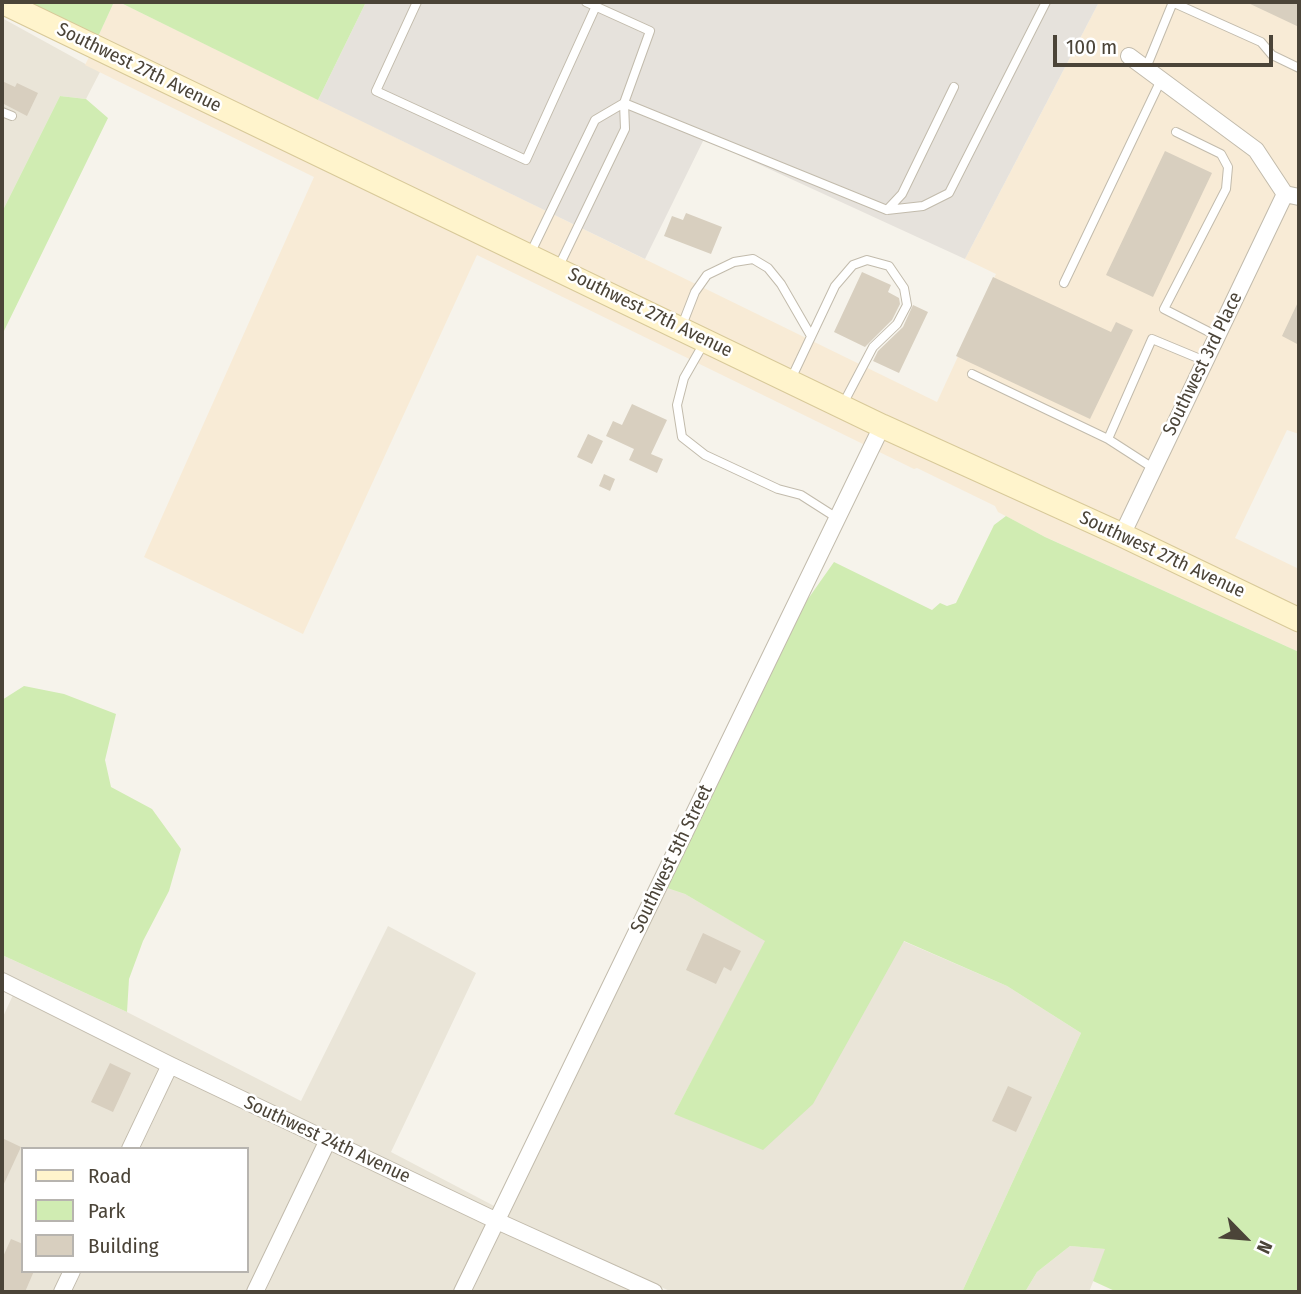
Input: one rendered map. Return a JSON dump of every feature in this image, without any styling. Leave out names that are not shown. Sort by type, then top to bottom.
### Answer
[{"type":"main road","name":"Southwest 27th Avenue","points":[[2,2],[558,268],[841,407],[1122,535],[1299,620]]},
{"type":"street","points":[[1129,56],[1256,150],[1292,196]]},
{"type":"street","name":"Southwest 3rd Place","points":[[1122,535],[1217,336],[1292,196]]},
{"type":"street","name":"Southwest 5th Street","points":[[462,1292],[882,426]]},
{"type":"street","name":"Southwest 24th Avenue","points":[[4,988],[654,1292]]},
{"type":"street","points":[[131,1147],[170,1065]]},
{"type":"street","points":[[255,1292],[328,1140]]},
{"type":"street","points":[[62,1292],[71,1273]]},
{"type":"lane","points":[[417,2],[376,91],[526,160],[596,4]]},
{"type":"lane","points":[[558,268],[625,129],[624,103],[650,31],[596,4],[586,2]]},
{"type":"lane","points":[[624,103],[887,210],[923,205],[948,193],[1046,2]]},
{"type":"lane","points":[[1146,68],[1173,2],[1261,42],[1272,55],[1299,68]]},
{"type":"lane","points":[[1064,283],[1161,80]]},
{"type":"lane","points":[[887,210],[902,194],[954,87]]},
{"type":"lane","points":[[529,255],[595,120],[624,103]]},
{"type":"lane","points":[[2,111],[12,117]]},
{"type":"lane","points":[[1176,132],[1220,154],[1228,167],[1226,189],[1164,309],[1217,336]]},
{"type":"lane","points":[[681,328],[695,292],[707,275],[734,261],[753,259],[768,268],[781,284],[811,336]]},
{"type":"lane","points":[[789,381],[835,286],[853,265],[867,260],[889,266],[904,288],[907,305],[897,324],[873,348],[841,407]]},
{"type":"lane","points":[[1108,439],[1152,339],[1205,361]]},
{"type":"lane","points":[[705,340],[684,378],[677,405],[682,437],[705,455],[778,489],[801,495],[837,518]]},
{"type":"lane","points":[[972,374],[1108,439],[1153,468]]},
{"type":"shaded area","points":[[114,2],[119,2],[937,402],[996,274],[965,259],[1099,2],[1299,2],[1299,434],[1287,430],[1235,538],[1299,569],[1299,612],[885,419],[97,39]]},
{"type":"shaded area","points":[[366,2],[1099,2],[965,259],[704,139],[645,259],[318,100]]},
{"type":"shaded area","points":[[2,18],[100,72],[86,99],[60,96],[2,212]]},
{"type":"shaded area","points":[[91,53],[1299,629],[1299,652],[1045,537],[998,512],[995,506],[477,255],[303,634],[144,557],[314,177],[85,65]]},
{"type":"shaded area","points":[[661,886],[685,894],[766,941],[674,1114],[903,941],[1007,986],[1081,1033],[962,1292],[672,1292],[173,1059],[2,973],[2,955],[127,1012],[301,1101],[388,926],[476,973],[391,1152],[498,1208]]},
{"type":"shaded area","points":[[13,995],[159,1068],[122,1147],[21,1147],[21,1273],[62,1273],[53,1292],[2,1292],[2,1019]]},
{"type":"shaded area","points":[[174,1076],[317,1144],[246,1292],[72,1292],[81,1273],[248,1273],[248,1147],[141,1147]]},
{"type":"shaded area","points":[[332,1151],[486,1224],[453,1292],[265,1292]]},
{"type":"shaded area","points":[[501,1231],[637,1292],[472,1292]]},
{"type":"shaded area","points":[[1070,1246],[1106,1249],[1089,1292],[1025,1292],[1037,1272]]},
{"type":"green space","points":[[19,2],[114,2],[97,39]]},
{"type":"green space","points":[[119,2],[366,2],[318,100]]},
{"type":"green space","points":[[60,96],[86,99],[108,118],[2,335],[2,212]]},
{"type":"green space","points":[[1006,516],[1045,537],[1299,652],[1299,1292],[1117,1292],[1093,1281],[1105,1249],[1070,1246],[1037,1272],[1025,1292],[962,1292],[1081,1033],[1007,986],[904,941],[813,1104],[763,1150],[674,1114],[765,941],[685,894],[661,886],[784,633],[834,562],[932,610],[940,603],[947,606],[956,603],[994,525]]},
{"type":"green space","points":[[24,686],[64,694],[116,714],[105,760],[111,787],[152,809],[181,849],[169,891],[143,941],[129,979],[127,1012],[2,955],[2,700]]},
{"type":"building","points":[[1246,2],[1299,2],[1299,27]]},
{"type":"building","points":[[2,81],[15,87],[17,83],[38,93],[27,116],[2,103]]},
{"type":"building","points":[[1165,151],[1212,173],[1153,297],[1106,275]]},
{"type":"building","points":[[686,213],[722,227],[711,254],[664,236],[672,216],[683,220]]},
{"type":"building","points":[[862,272],[891,285],[888,292],[899,298],[900,304],[892,320],[865,347],[834,332]]},
{"type":"building","points":[[993,277],[1111,332],[1116,322],[1133,330],[1090,419],[956,356]]},
{"type":"building","points":[[1299,300],[1299,345],[1282,336]]},
{"type":"building","points":[[913,305],[928,312],[899,373],[873,361],[878,351],[903,327]]},
{"type":"building","points":[[632,404],[667,420],[651,454],[663,459],[657,473],[629,460],[634,449],[606,436],[613,421],[622,425]]},
{"type":"building","points":[[588,434],[603,441],[592,464],[577,457]]},
{"type":"building","points":[[604,474],[615,479],[610,491],[599,486]]},
{"type":"building","points":[[703,933],[741,951],[731,971],[724,967],[716,984],[686,970]]},
{"type":"building","points":[[110,1063],[131,1073],[113,1112],[91,1102]]},
{"type":"building","points":[[1008,1086],[1032,1097],[1016,1132],[992,1121]]},
{"type":"building","points":[[2,1138],[21,1147],[2,1188]]},
{"type":"building","points":[[11,1239],[21,1243],[21,1273],[33,1273],[25,1292],[2,1292],[2,1259]]}]
